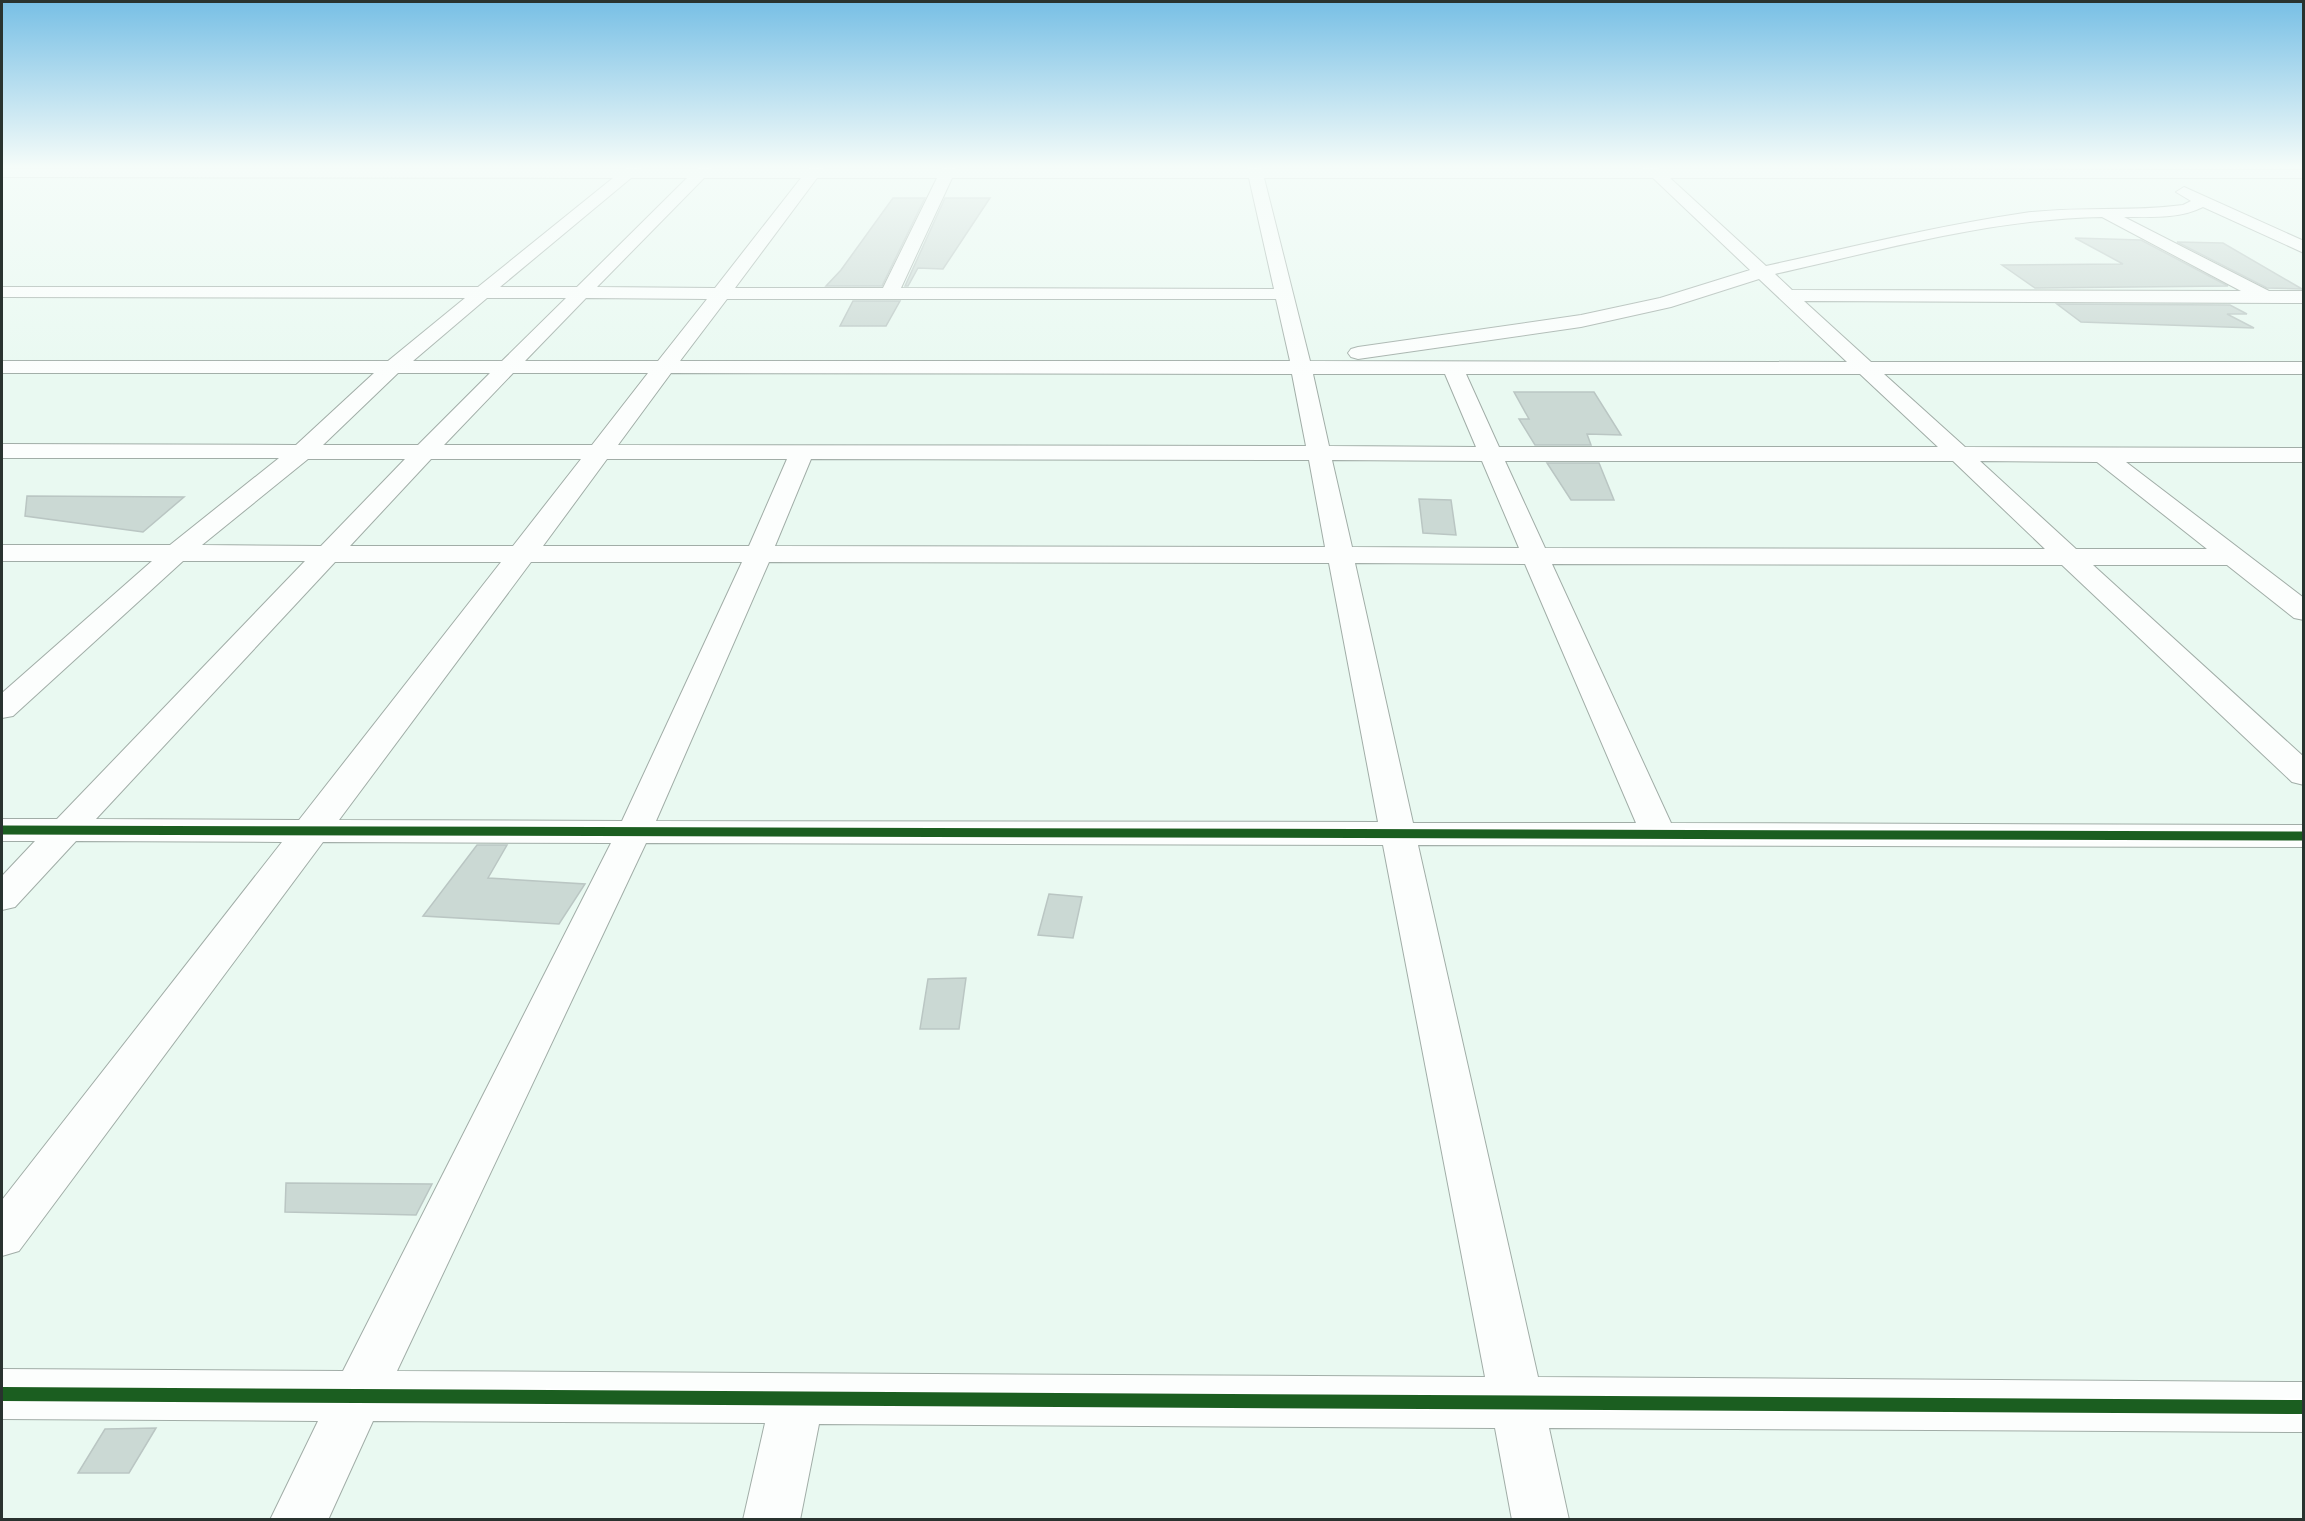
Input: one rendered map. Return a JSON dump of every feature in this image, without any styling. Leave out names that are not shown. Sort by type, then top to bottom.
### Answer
[{"type":"street","points":[[2,709],[177,553],[303,451],[392,368],[551,237]]},
{"type":"street","points":[[2,898],[424,452],[636,237]]},
{"type":"street","points":[[2,1236],[762,237]]},
{"type":"street","points":[[890,293],[917,237]]},
{"type":"street","points":[[1271,237],[1301,366],[1541,1520]]},
{"type":"street","points":[[1724,237],[2304,775]]},
{"type":"street","points":[[1301,366],[1581,321],[1664,303],[1762,272],[1917,237]]},
{"type":"street","points":[[2149,237],[2266,297]]},
{"type":"street","points":[[2280,237],[2304,248]]},
{"type":"street","points":[[2,292],[1284,294]]},
{"type":"street","points":[[1787,295],[2266,297],[2299,304]]},
{"type":"street","points":[[2,367],[2304,368]]},
{"type":"street","points":[[1453,369],[1488,453],[1658,834]]},
{"type":"street","points":[[2,451],[2304,455]]},
{"type":"street","points":[[298,1520],[357,1395],[634,832],[761,554],[802,452]]},
{"type":"street","points":[[2103,455],[2304,612]]},
{"type":"street","points":[[2,553],[2234,557]]},
{"type":"street","points":[[2,830],[2304,836]]},
{"type":"street","points":[[2,1394],[2304,1407]]},
{"type":"street","points":[[771,1520],[797,1398]]},
{"type":"building","points":[[865,237],[906,237],[882,286],[826,286],[841,270]]},
{"type":"building","points":[[927,237],[964,237],[943,269],[918,268],[908,286],[905,286]]},
{"type":"building","points":[[2075,238],[2141,240],[2228,286],[2035,288],[2002,265],[2123,264]]},
{"type":"building","points":[[2177,242],[2223,243],[2302,289],[2267,288]]},
{"type":"building","points":[[853,301],[900,301],[886,326],[840,326]]},
{"type":"building","points":[[2057,304],[2230,305],[2247,314],[2227,314],[2254,328],[2081,322]]},
{"type":"building","points":[[1514,392],[1594,392],[1621,435],[1587,434],[1591,445],[1535,445],[1519,419],[1529,419]]},
{"type":"building","points":[[1547,463],[1599,463],[1614,500],[1571,500]]},
{"type":"building","points":[[27,496],[184,497],[143,532],[25,516]]},
{"type":"building","points":[[1419,499],[1451,500],[1456,535],[1423,533]]},
{"type":"building","points":[[477,845],[507,845],[488,878],[585,884],[559,924],[423,916]]},
{"type":"building","points":[[1049,894],[1082,897],[1073,938],[1038,935]]},
{"type":"building","points":[[966,978],[959,1029],[920,1029],[928,979]]},
{"type":"building","points":[[286,1183],[432,1184],[416,1215],[285,1212]]},
{"type":"building","points":[[156,1428],[129,1473],[78,1473],[105,1429]]},
{"type":"cycle path","points":[[2,830],[2304,836]]},
{"type":"cycle path","points":[[2,1394],[2304,1407]]}]
